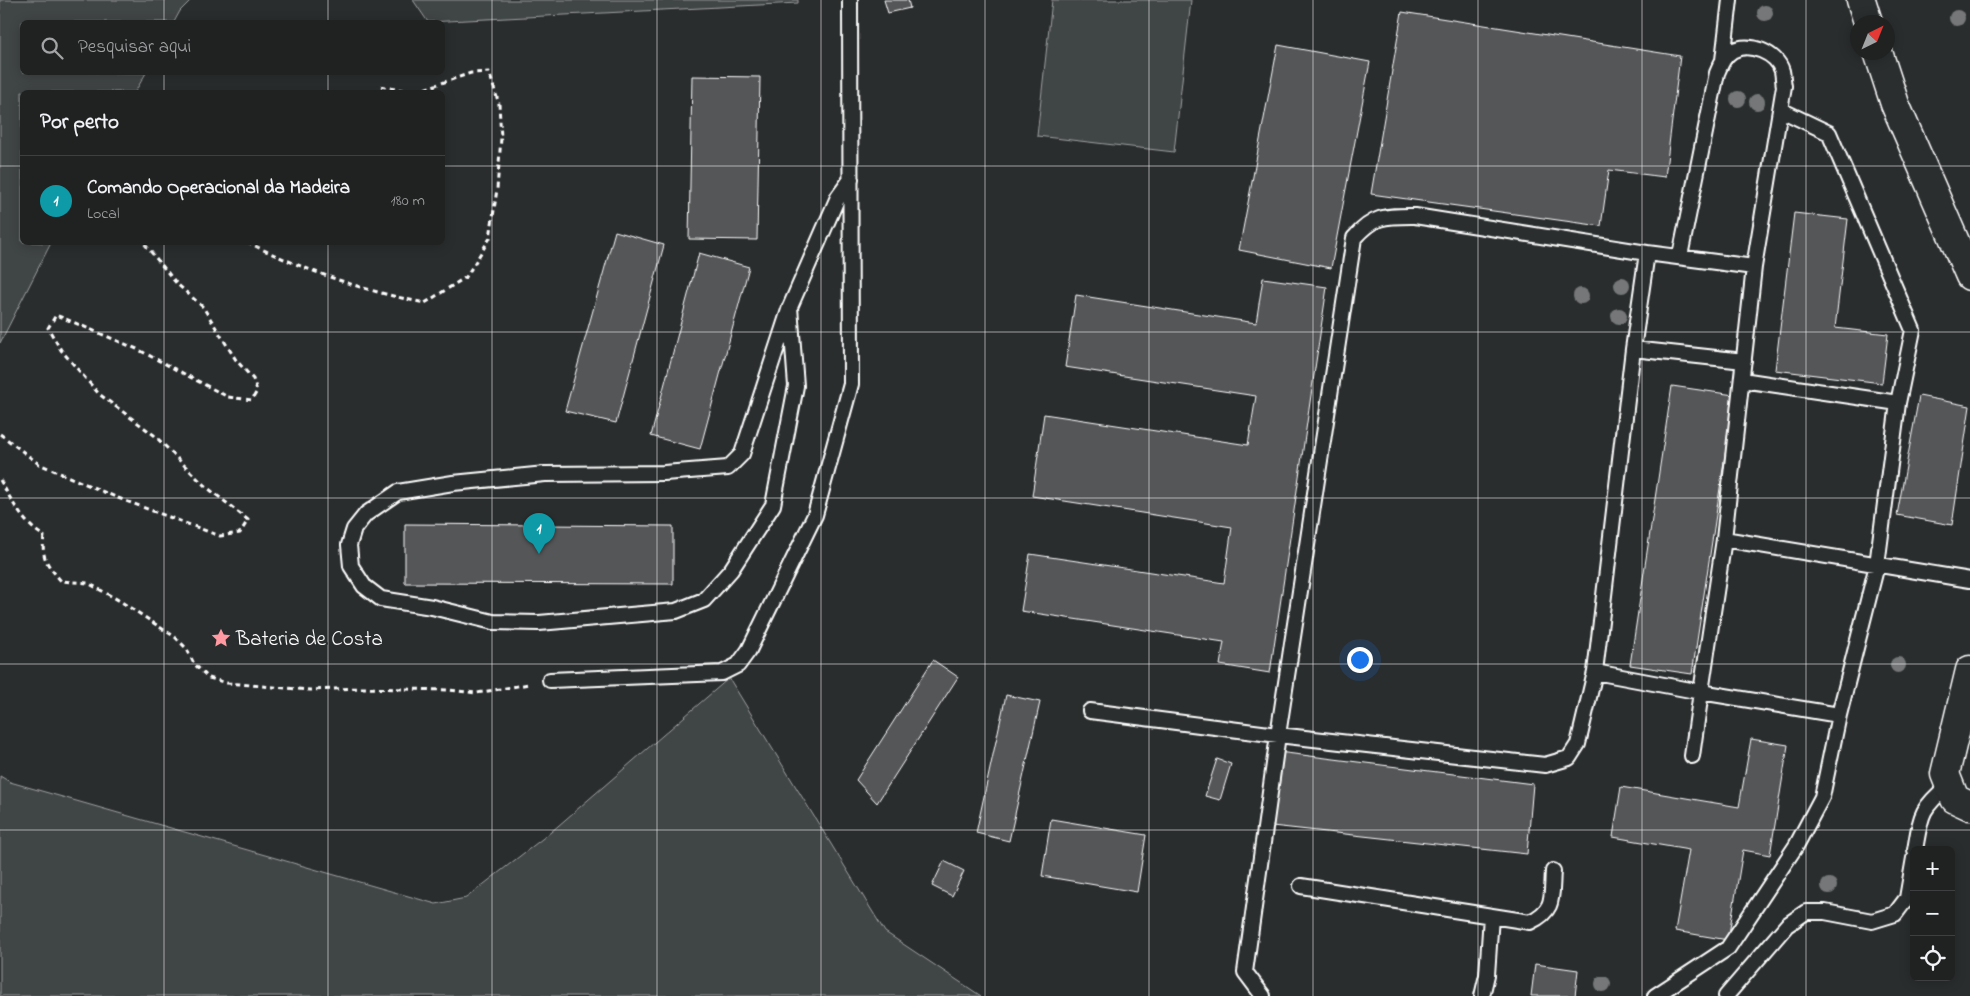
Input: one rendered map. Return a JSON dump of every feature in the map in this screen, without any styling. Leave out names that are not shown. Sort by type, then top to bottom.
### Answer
[{"type":"street","points":[[1860,0],[1865,15]]},
{"type":"street","points":[[1881,60],[1895,104],[1970,276]]},
{"type":"street","points":[[1970,670],[1945,774],[1948,786],[1955,799],[1970,806]]},
{"type":"lane","points":[[550,680],[722,672],[738,665],[749,650],[815,515],[851,384],[850,0]]},
{"type":"lane","points":[[1680,256],[1717,73],[1723,60],[1730,0]]},
{"type":"lane","points":[[1692,756],[1724,539],[1754,267],[1784,86],[1782,70],[1774,57],[1763,51],[1751,48],[1733,50],[1723,60]]},
{"type":"lane","points":[[1655,996],[1728,948],[1796,846],[1822,797],[1839,714],[1878,565],[1898,403],[1913,330],[1829,133],[1781,110]]},
{"type":"lane","points":[[790,307],[796,386],[773,505],[731,570],[704,600],[676,611],[539,623],[493,622],[432,607],[381,599],[364,586],[351,566],[349,545],[354,529],[366,514],[398,492],[453,482],[545,474],[664,473],[728,468],[742,454],[790,307],[838,197],[851,179]]},
{"type":"lane","points":[[1263,996],[1245,972],[1278,735],[1354,238],[1366,224],[1384,216],[1415,216],[1647,253],[1754,267]]},
{"type":"lane","points":[[1090,711],[1278,735],[1545,765],[1569,758],[1578,744],[1595,672],[1633,349],[1647,253]]},
{"type":"lane","points":[[1633,349],[1744,361]]},
{"type":"lane","points":[[1742,380],[1898,403]]},
{"type":"lane","points":[[1724,539],[1970,580]]},
{"type":"lane","points":[[1595,672],[1701,692],[1839,714]]},
{"type":"lane","points":[[1916,846],[1922,813],[1929,801],[1948,786]]},
{"type":"lane","points":[[1302,886],[1530,922],[1544,916],[1550,903],[1553,871]]},
{"type":"lane","points":[[1726,996],[1787,925],[1806,912],[1825,912],[1872,921],[1895,914],[1907,898],[1910,881]]},
{"type":"lane","points":[[1482,996],[1487,975],[1491,916]]},
{"type":"path","points":[[254,245],[306,269],[385,295],[425,303],[466,277],[490,238],[497,189],[501,138],[499,104],[489,72],[471,73],[421,90]]},
{"type":"path","points":[[379,86],[403,90]]},
{"type":"path","points":[[0,434],[39,464],[69,478],[220,536],[240,533],[248,520],[204,485],[154,435],[99,394],[61,350],[48,328],[56,315],[137,349],[228,397],[252,400],[257,391],[253,379],[236,360],[203,307],[177,284],[146,245]]},
{"type":"path","points":[[0,480],[14,505],[33,529],[44,536],[42,552],[48,565],[61,581],[88,583],[175,637],[187,649],[194,664],[208,678],[227,683],[310,690],[449,690],[477,693],[550,680]]},
{"type":"shaded area","points":[[0,0],[191,0],[180,11],[175,20],[20,20],[20,75],[145,75],[136,90],[20,90],[20,245],[50,245],[0,343]]},
{"type":"shaded area","points":[[413,0],[798,0],[798,3],[445,21],[427,20]]},
{"type":"shaded area","points":[[1052,0],[1191,0],[1174,152],[1037,136]]},
{"type":"shaded area","points":[[729,678],[885,932],[981,996],[0,996],[0,776],[10,782],[436,904],[466,898],[551,832]]},
{"type":"building","points":[[884,0],[908,0],[910,8],[888,13]]},
{"type":"building","points":[[1402,12],[1680,56],[1665,177],[1609,170],[1601,226],[1371,194]]},
{"type":"building","points":[[1278,45],[1370,62],[1331,268],[1239,250]]},
{"type":"building","points":[[692,76],[760,77],[757,240],[689,239]]},
{"type":"building","points":[[1794,213],[1848,219],[1835,328],[1888,334],[1882,383],[1775,370]]},
{"type":"building","points":[[615,231],[664,245],[616,423],[565,411]]},
{"type":"building","points":[[699,253],[749,267],[700,449],[651,436]]},
{"type":"building","points":[[1263,278],[1327,287],[1270,673],[1220,665],[1224,642],[1021,611],[1030,554],[1224,583],[1232,527],[1032,496],[1044,414],[1248,445],[1256,396],[1065,367],[1076,295],[1256,323]]},
{"type":"building","points":[[1672,386],[1734,395],[1692,674],[1630,665]]},
{"type":"building","points":[[1919,396],[1970,406],[1952,525],[1897,515]]},
{"type":"building","points":[[405,524],[673,526],[673,584],[405,583]]},
{"type":"building","points":[[933,660],[958,677],[877,803],[856,780]]},
{"type":"building","points":[[1006,695],[1040,702],[1009,841],[976,833]]},
{"type":"building","points":[[1751,739],[1788,745],[1770,855],[1743,850],[1728,940],[1675,931],[1689,850],[1613,837],[1621,787],[1739,807]]},
{"type":"building","points":[[1278,752],[1533,784],[1527,854],[1272,826]]},
{"type":"building","points":[[1217,759],[1231,764],[1220,800],[1205,796]]},
{"type":"building","points":[[1051,819],[1146,835],[1137,892],[1042,876]]},
{"type":"building","points":[[944,861],[964,871],[952,896],[932,886]]},
{"type":"building","points":[[1535,964],[1578,970],[1575,996],[1531,996]]},
{"type":"place","name":"Comando Operacional da Madeira","points":[[539,554]]},
{"type":"place","name":"Bateria de Costa","points":[[221,638]]}]
